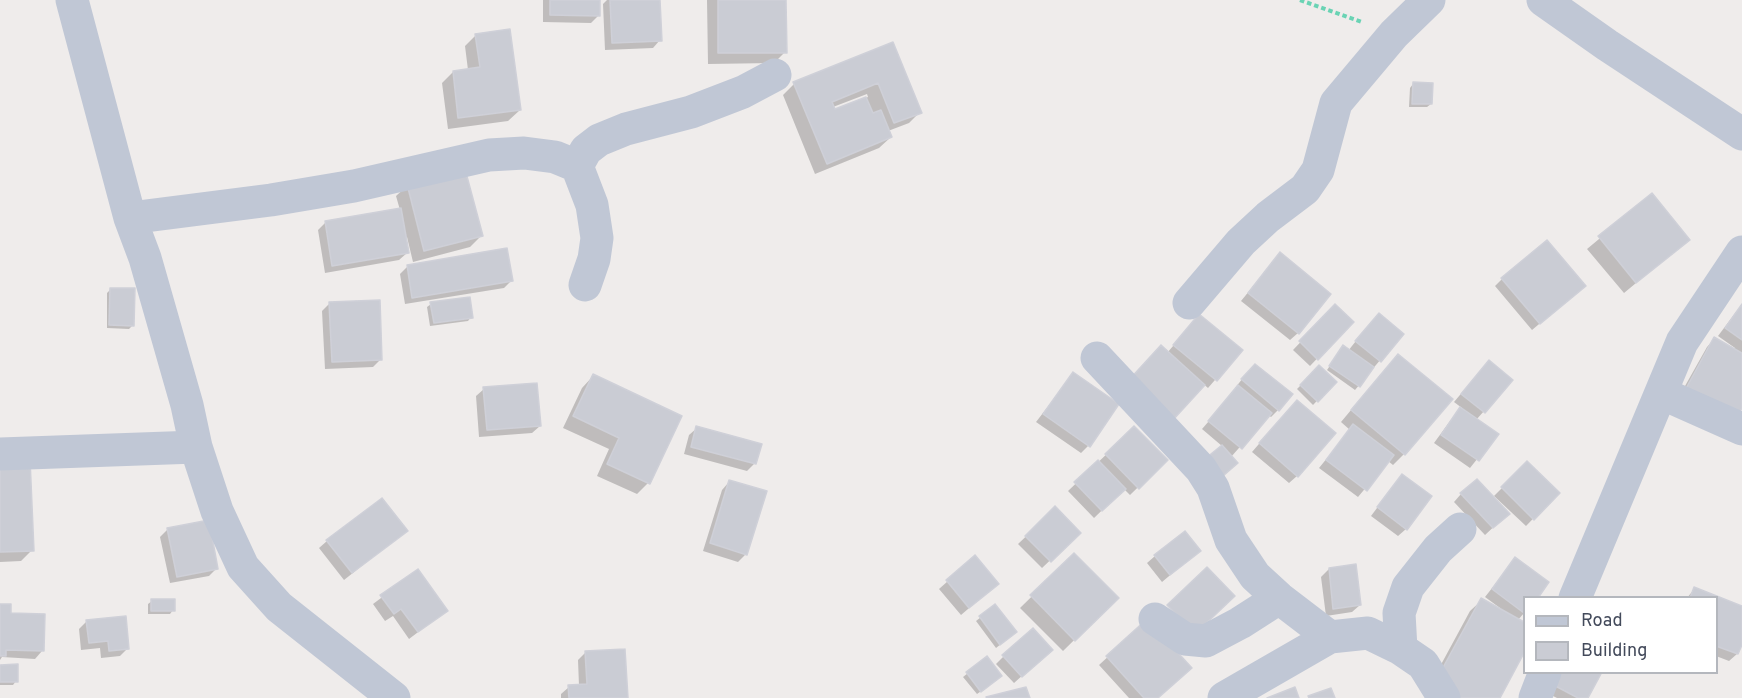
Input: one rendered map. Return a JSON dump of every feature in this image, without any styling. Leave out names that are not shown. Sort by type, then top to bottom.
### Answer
[{"type":"street","points":[[72,0],[130,218],[145,258],[187,405],[196,447],[217,511],[243,567],[279,607],[394,698]]},
{"type":"street","points":[[1189,303],[1241,242],[1268,217],[1305,189],[1318,170],[1336,103],[1394,34],[1429,0]]},
{"type":"street","points":[[1543,0],[1742,134]]},
{"type":"street","points":[[577,166],[586,150],[598,140],[626,129],[691,112],[743,92],[775,75]]},
{"type":"street","points":[[130,218],[271,200],[354,186],[489,155],[524,153],[555,157],[577,166],[592,205],[597,238],[594,259],[585,285]]},
{"type":"street","points":[[1575,596],[1682,342],[1742,252]]},
{"type":"street","points":[[1097,358],[1201,469],[1213,488],[1231,540],[1255,576],[1279,598],[1330,637]]},
{"type":"street","points":[[1661,393],[1742,429]]},
{"type":"street","points":[[0,454],[196,447]]},
{"type":"street","points":[[1401,649],[1399,613],[1408,587],[1438,549],[1460,529]]},
{"type":"street","points":[[1155,619],[1185,639],[1206,641],[1279,598]]},
{"type":"street","points":[[1224,698],[1330,637],[1368,633],[1401,649],[1423,664],[1444,698]]},
{"type":"street","points":[[1535,698],[1544,674]]},
{"type":"path","points":[[1300,0],[1394,34]]},
{"type":"building","points":[[550,0],[600,0],[600,16],[550,15]]},
{"type":"building","points":[[610,0],[660,0],[662,41],[612,43]]},
{"type":"building","points":[[718,0],[786,0],[787,53],[718,53]]},
{"type":"building","points":[[510,29],[521,110],[458,118],[453,71],[480,67],[475,34]]},
{"type":"building","points":[[893,42],[922,113],[894,123],[878,83],[832,102],[835,109],[866,97],[873,113],[881,110],[892,137],[827,164],[793,82]]},
{"type":"building","points":[[1413,82],[1433,83],[1432,104],[1412,104]]},
{"type":"building","points":[[465,169],[483,236],[424,251],[407,184]]},
{"type":"building","points":[[1652,193],[1690,240],[1636,283],[1598,236]]},
{"type":"building","points":[[401,208],[409,253],[332,266],[325,221]]},
{"type":"building","points":[[1547,240],[1586,286],[1540,324],[1501,278]]},
{"type":"building","points":[[507,248],[513,281],[412,298],[407,265]]},
{"type":"building","points":[[1280,252],[1331,294],[1299,334],[1248,293]]},
{"type":"building","points":[[110,288],[135,288],[134,326],[109,325]]},
{"type":"building","points":[[470,297],[473,318],[434,323],[430,302]]},
{"type":"building","points":[[380,300],[382,360],[332,362],[329,302]]},
{"type":"building","points":[[1335,304],[1354,322],[1318,360],[1299,341]]},
{"type":"building","points":[[1742,304],[1742,340],[1725,328]]},
{"type":"building","points":[[1379,313],[1404,334],[1381,362],[1355,341]]},
{"type":"building","points":[[1199,314],[1243,350],[1217,381],[1173,345]]},
{"type":"building","points":[[1714,337],[1742,353],[1742,408],[1734,422],[1683,394]]},
{"type":"building","points":[[1161,345],[1205,385],[1172,421],[1128,381]]},
{"type":"building","points":[[1343,345],[1374,367],[1360,387],[1329,366]]},
{"type":"building","points":[[1398,354],[1453,399],[1405,455],[1351,410]]},
{"type":"building","points":[[1489,360],[1513,380],[1485,413],[1461,394]]},
{"type":"building","points":[[1255,364],[1293,394],[1279,411],[1241,379]]},
{"type":"building","points":[[1319,365],[1337,382],[1318,402],[1300,385]]},
{"type":"building","points":[[1073,372],[1119,404],[1090,447],[1043,414]]},
{"type":"building","points":[[593,374],[682,416],[650,484],[607,464],[619,438],[573,416]]},
{"type":"building","points":[[537,383],[541,426],[487,430],[483,387]]},
{"type":"building","points":[[1238,385],[1272,413],[1242,449],[1208,421]]},
{"type":"building","points":[[1297,400],[1336,433],[1298,477],[1259,443]]},
{"type":"building","points":[[1460,407],[1499,434],[1479,461],[1441,435]]},
{"type":"building","points":[[1353,424],[1394,455],[1367,491],[1326,460]]},
{"type":"building","points":[[696,426],[762,444],[756,464],[691,447]]},
{"type":"building","points":[[1134,426],[1168,460],[1139,489],[1105,454]]},
{"type":"building","points":[[1222,445],[1238,463],[1223,476],[1206,458]]},
{"type":"building","points":[[30,459],[34,551],[0,552],[0,460]]},
{"type":"building","points":[[1098,460],[1126,489],[1102,511],[1074,482]]},
{"type":"building","points":[[1527,461],[1560,493],[1534,520],[1501,487]]},
{"type":"building","points":[[1402,474],[1432,496],[1407,530],[1377,507]]},
{"type":"building","points":[[1477,479],[1510,514],[1493,528],[1460,493]]},
{"type":"building","points":[[729,480],[767,491],[747,555],[710,543]]},
{"type":"building","points":[[382,498],[408,531],[352,573],[326,540]]},
{"type":"building","points":[[1055,506],[1081,533],[1051,562],[1025,536]]},
{"type":"building","points":[[209,520],[218,569],[177,577],[167,528]]},
{"type":"building","points":[[1185,531],[1201,551],[1170,575],[1154,555]]},
{"type":"building","points":[[1074,553],[1119,598],[1075,641],[1030,595]]},
{"type":"building","points":[[975,555],[999,584],[969,608],[946,580]]},
{"type":"building","points":[[1515,557],[1549,582],[1539,596],[1523,596],[1523,612],[1492,589]]},
{"type":"building","points":[[1356,564],[1361,605],[1333,609],[1329,568]]},
{"type":"building","points":[[1207,567],[1235,596],[1195,634],[1167,605]]},
{"type":"building","points":[[418,569],[448,611],[418,632],[401,609],[394,614],[380,595]]},
{"type":"building","points":[[1694,587],[1717,596],[1691,596]]},
{"type":"building","points":[[1718,596],[1742,606],[1742,645],[1738,654],[1718,647]]},
{"type":"building","points":[[1481,598],[1523,621],[1523,655],[1500,698],[1460,698],[1434,684]]},
{"type":"building","points":[[151,599],[175,599],[175,611],[151,611]]},
{"type":"building","points":[[0,604],[11,604],[11,613],[45,614],[44,651],[6,650],[6,656],[0,656]]},
{"type":"building","points":[[995,604],[1017,632],[1000,645],[979,616]]},
{"type":"building","points":[[126,616],[129,649],[109,651],[108,641],[89,643],[86,620]]},
{"type":"building","points":[[1147,619],[1192,668],[1158,698],[1144,698],[1106,656]]},
{"type":"building","points":[[1033,628],[1053,650],[1022,677],[1002,655]]},
{"type":"building","points":[[625,649],[628,698],[569,698],[568,685],[587,684],[585,651]]},
{"type":"building","points":[[987,656],[1002,676],[981,692],[966,672]]},
{"type":"building","points":[[18,664],[18,682],[0,682],[0,665]]},
{"type":"building","points":[[1550,674],[1601,674],[1588,698],[1578,698],[1546,681]]},
{"type":"building","points":[[1026,687],[1030,698],[986,697]]},
{"type":"building","points":[[1295,687],[1299,698],[1267,698]]},
{"type":"building","points":[[1331,688],[1335,698],[1309,698],[1308,696]]}]
